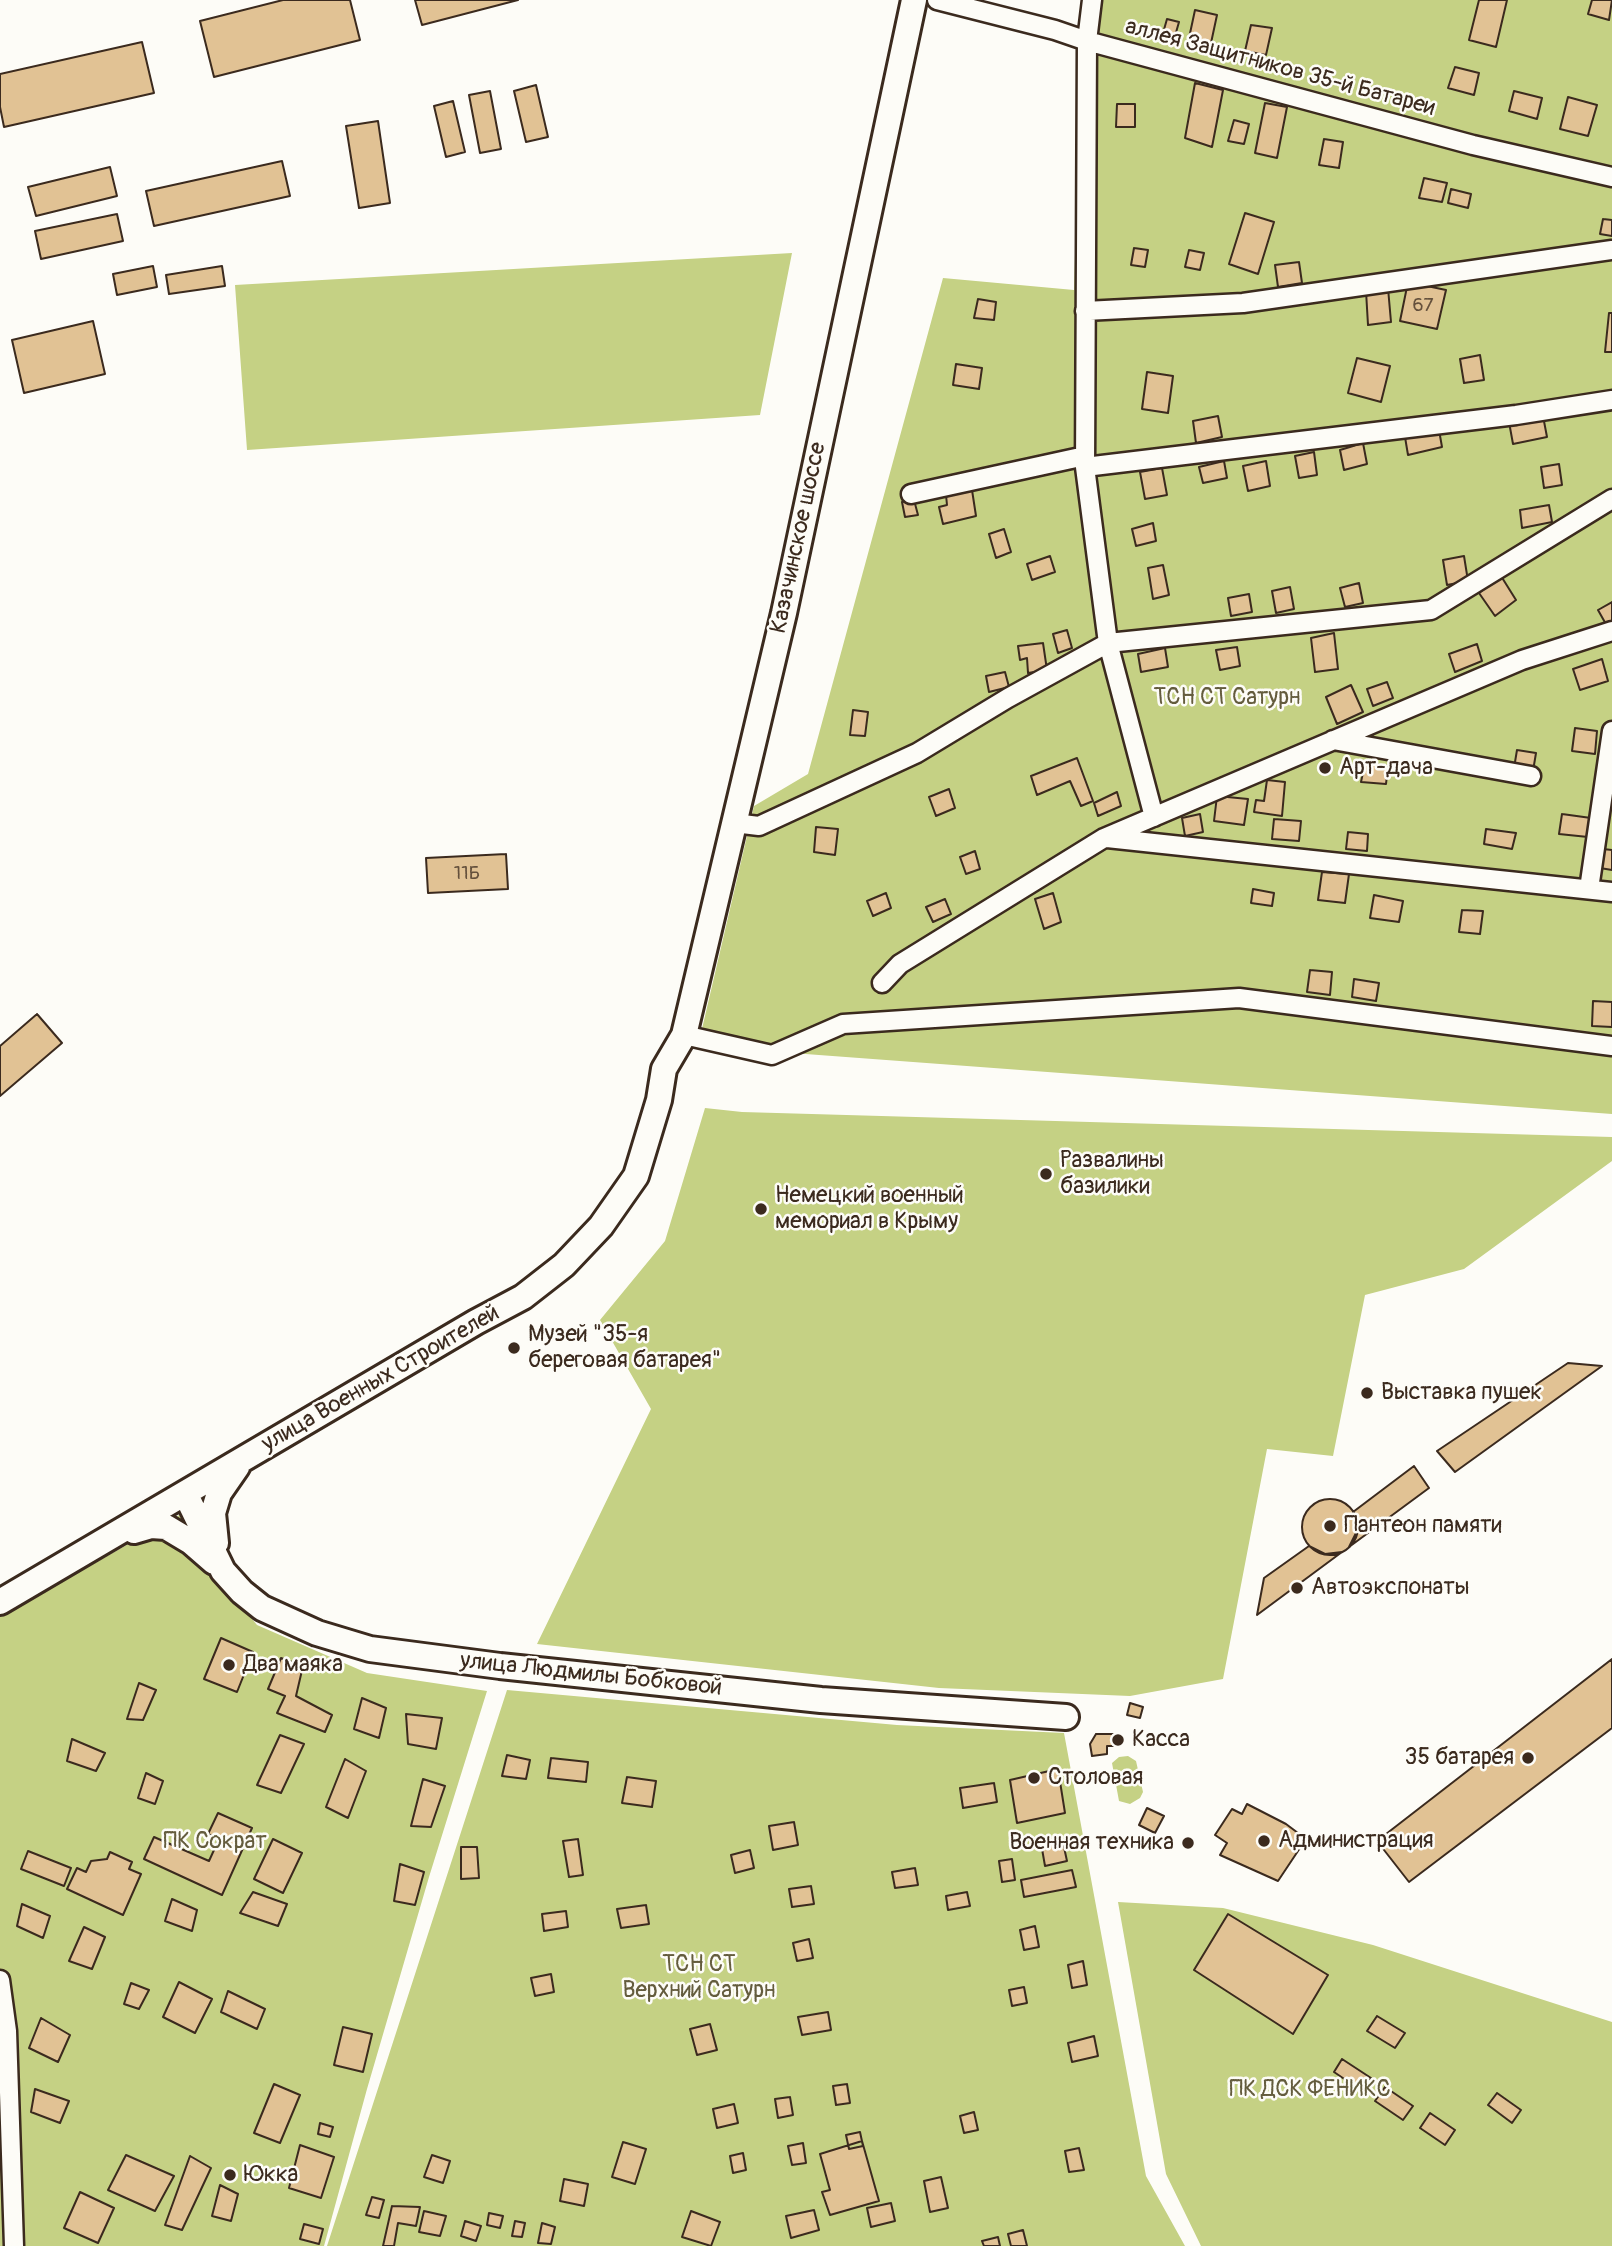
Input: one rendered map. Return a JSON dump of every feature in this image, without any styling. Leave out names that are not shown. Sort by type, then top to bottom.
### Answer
[{"type":"main road","name":"Казачинское шоссе","points":[[664,1069],[684,1035],[784,613],[914,0]]},
{"type":"main road","name":"улица Военных Строителей","points":[[0,1602],[186,1495],[475,1322],[523,1297],[565,1265],[601,1226],[636,1176],[656,1110],[664,1069]]},
{"type":"main road","points":[[223,1571],[213,1513],[219,1493],[242,1461]]},
{"type":"main road","name":"улица Людмилы Бобковой","points":[[186,1495],[223,1571],[242,1592],[262,1608],[317,1633],[370,1649],[499,1666],[821,1700],[1066,1717]]},
{"type":"main road","points":[[116,1535],[151,1527],[166,1527],[191,1542],[223,1571]]},
{"type":"street","name":"аллея Защитников 35-й Батареи","points":[[937,0],[1473,145],[1612,177]]},
{"type":"street","points":[[1092,0],[1087,41],[1085,462],[1108,643],[1154,817]]},
{"type":"street","points":[[1085,311],[1243,303],[1612,250]]},
{"type":"street","points":[[912,494],[1085,462],[1503,416],[1612,400]]},
{"type":"street","points":[[734,823],[759,826],[917,753],[1008,698],[1108,643],[1431,610],[1612,499]]},
{"type":"street","points":[[882,983],[900,964],[1104,838],[1522,660],[1612,631]]},
{"type":"street","points":[[1589,889],[1612,731]]},
{"type":"street","points":[[1333,740],[1531,776]]},
{"type":"street","points":[[1104,838],[1612,892]]},
{"type":"street","points":[[684,1035],[772,1055],[843,1024],[1239,998],[1612,1046]]},
{"type":"street","points":[[0,1980],[7,2031],[14,2246]]},
{"type":"green space","name":"ТСН СТ Сатурн","points":[[1086,0],[1612,0],[1612,1114],[698,1046],[754,806],[808,774],[943,278],[1074,290],[1081,46]]},
{"type":"green space","points":[[792,253],[760,415],[247,450],[235,285]]},
{"type":"green space","points":[[705,1108],[742,1112],[1612,1137],[1612,1161],[1464,1269],[1365,1295],[1333,1456],[1267,1449],[1223,1679],[1130,1696],[939,1688],[537,1644],[651,1409],[600,1320],[665,1241]]},
{"type":"green space","name":"ПК Сократ","points":[[183,1513],[205,1561],[257,1625],[367,1673],[487,1691],[429,1877],[324,2246],[0,2246],[0,1617]]},
{"type":"green space","name":"ТСН СТ Верхний Сатурн","points":[[507,1690],[897,1725],[1064,1733],[1146,2176],[1185,2246],[327,2246]]},
{"type":"green space","points":[[1128,1756],[1136,1761],[1143,1792],[1140,1798],[1130,1804],[1119,1801],[1112,1763],[1119,1757]]},
{"type":"green space","name":"ПК ДСК ФЕНИКС","points":[[1118,1902],[1223,1908],[1373,1945],[1612,2022],[1612,2246],[1201,2246],[1166,2174]]},
{"type":"building","points":[[283,0],[350,0],[360,40],[214,77],[200,21]]},
{"type":"building","points":[[415,0],[518,0],[422,25]]},
{"type":"building","points":[[1479,0],[1507,0],[1496,47],[1469,40]]},
{"type":"building","points":[[1592,0],[1612,0],[1609,20],[1588,14]]},
{"type":"building","points":[[1195,10],[1217,15],[1211,43],[1189,38]]},
{"type":"building","points":[[1167,19],[1179,22],[1175,36],[1163,33]]},
{"type":"building","points":[[1251,25],[1272,28],[1266,55],[1245,51]]},
{"type":"building","points":[[142,42],[154,93],[4,127],[0,107],[0,74]]},
{"type":"building","points":[[1455,67],[1479,73],[1474,95],[1448,88]]},
{"type":"building","points":[[1195,83],[1223,90],[1212,147],[1185,138]]},
{"type":"building","points":[[536,85],[548,137],[526,142],[514,91]]},
{"type":"building","points":[[490,91],[501,149],[480,153],[469,95]]},
{"type":"building","points":[[1514,91],[1542,98],[1537,119],[1509,111]]},
{"type":"building","points":[[1568,97],[1597,105],[1588,136],[1560,129]]},
{"type":"building","points":[[453,101],[465,152],[446,157],[434,106]]},
{"type":"building","points":[[1265,103],[1287,107],[1277,158],[1255,153]]},
{"type":"building","points":[[1117,104],[1135,104],[1135,127],[1116,127]]},
{"type":"building","points":[[1234,120],[1249,124],[1244,144],[1228,141]]},
{"type":"building","points":[[378,121],[390,203],[359,208],[346,126]]},
{"type":"building","points":[[1324,139],[1343,142],[1339,168],[1319,165]]},
{"type":"building","points":[[282,161],[290,196],[154,226],[146,191]]},
{"type":"building","points":[[110,167],[117,196],[36,216],[28,187]]},
{"type":"building","points":[[1424,178],[1447,183],[1442,202],[1419,198]]},
{"type":"building","points":[[1451,189],[1471,194],[1468,208],[1448,203]]},
{"type":"building","points":[[1245,213],[1274,222],[1258,274],[1229,264]]},
{"type":"building","points":[[117,214],[123,241],[41,259],[35,231]]},
{"type":"building","points":[[1603,219],[1612,220],[1612,236],[1600,234]]},
{"type":"building","points":[[1134,248],[1148,250],[1145,267],[1131,265]]},
{"type":"building","points":[[1189,250],[1204,253],[1200,270],[1185,267]]},
{"type":"building","points":[[1299,262],[1302,283],[1278,287],[1275,265]]},
{"type":"building","points":[[153,266],[157,287],[117,295],[113,274]]},
{"type":"building","points":[[222,266],[225,286],[169,294],[166,275]]},
{"type":"building","points":[[1408,282],[1446,290],[1437,329],[1400,321]]},
{"type":"building","points":[[1388,288],[1391,322],[1368,325],[1366,291]]},
{"type":"building","points":[[978,299],[996,302],[994,320],[974,318]]},
{"type":"building","points":[[1609,313],[1612,313],[1612,352],[1605,352]]},
{"type":"building","points":[[93,321],[105,374],[24,393],[12,340]]},
{"type":"building","points":[[1480,355],[1484,380],[1464,383],[1460,359]]},
{"type":"building","points":[[1357,358],[1390,366],[1381,402],[1348,393]]},
{"type":"building","points":[[956,364],[982,368],[979,389],[953,385]]},
{"type":"building","points":[[1147,372],[1173,376],[1168,413],[1142,409]]},
{"type":"building","points":[[1218,416],[1222,437],[1196,443],[1193,421]]},
{"type":"building","points":[[1543,416],[1547,437],[1513,444],[1509,422]]},
{"type":"building","points":[[1439,430],[1442,447],[1408,455],[1405,437]]},
{"type":"building","points":[[1363,443],[1367,464],[1344,470],[1340,450]]},
{"type":"building","points":[[1314,452],[1317,475],[1299,478],[1295,456]]},
{"type":"building","points":[[1224,461],[1227,478],[1203,483],[1199,467]]},
{"type":"building","points":[[1266,461],[1270,486],[1248,491],[1243,466]]},
{"type":"building","points":[[1559,464],[1562,485],[1544,488],[1541,467]]},
{"type":"building","points":[[1162,468],[1167,495],[1145,499],[1140,472]]},
{"type":"building","points":[[972,490],[976,516],[943,524],[939,507],[947,505],[946,495]]},
{"type":"building","points":[[914,500],[918,515],[905,517],[902,502]]},
{"type":"building","points":[[1549,505],[1552,522],[1522,528],[1520,510]]},
{"type":"building","points":[[1153,523],[1156,541],[1136,546],[1132,529]]},
{"type":"building","points":[[1004,529],[1011,552],[996,558],[989,534]]},
{"type":"building","points":[[1050,556],[1055,572],[1032,580],[1027,564]]},
{"type":"building","points":[[1464,556],[1468,581],[1447,585],[1443,560]]},
{"type":"building","points":[[1163,565],[1169,595],[1153,599],[1148,568]]},
{"type":"building","points":[[1501,576],[1516,600],[1495,616],[1479,593]]},
{"type":"building","points":[[1359,583],[1363,603],[1345,607],[1340,588]]},
{"type":"building","points":[[1290,587],[1294,609],[1276,613],[1272,591]]},
{"type":"building","points":[[1249,594],[1252,612],[1231,616],[1228,598]]},
{"type":"building","points":[[1612,602],[1612,623],[1607,626],[1598,610]]},
{"type":"building","points":[[1067,630],[1072,648],[1058,653],[1053,634]]},
{"type":"building","points":[[1334,633],[1338,669],[1315,672],[1311,638]]},
{"type":"building","points":[[1043,643],[1047,670],[1028,673],[1027,658],[1020,660],[1018,646]]},
{"type":"building","points":[[1477,644],[1482,661],[1455,672],[1449,654]]},
{"type":"building","points":[[1237,647],[1240,666],[1220,670],[1216,650]]},
{"type":"building","points":[[1165,648],[1168,667],[1141,672],[1138,654]]},
{"type":"building","points":[[1602,659],[1608,681],[1580,690],[1573,669]]},
{"type":"building","points":[[1005,672],[1009,687],[989,692],[986,676]]},
{"type":"building","points":[[1387,682],[1393,698],[1373,706],[1367,689]]},
{"type":"building","points":[[1351,685],[1363,712],[1337,724],[1326,697]]},
{"type":"building","points":[[853,710],[868,712],[865,736],[850,735]]},
{"type":"building","points":[[1575,728],[1597,731],[1595,754],[1572,751]]},
{"type":"building","points":[[1517,750],[1536,753],[1533,771],[1514,768]]},
{"type":"building","points":[[1077,758],[1093,801],[1081,806],[1070,781],[1037,795],[1031,776]]},
{"type":"building","points":[[1365,763],[1388,766],[1386,784],[1361,782]]},
{"type":"building","points":[[1267,780],[1285,782],[1282,816],[1254,812],[1256,800],[1264,801]]},
{"type":"building","points":[[949,789],[955,808],[936,816],[929,797]]},
{"type":"building","points":[[1117,792],[1121,806],[1098,816],[1094,803]]},
{"type":"building","points":[[1217,796],[1248,799],[1244,825],[1214,821]]},
{"type":"building","points":[[1200,814],[1203,832],[1185,836],[1182,818]]},
{"type":"building","points":[[1562,814],[1591,818],[1588,837],[1559,834]]},
{"type":"building","points":[[1274,819],[1301,821],[1299,841],[1272,839]]},
{"type":"building","points":[[816,827],[838,829],[835,855],[814,852]]},
{"type":"building","points":[[1486,829],[1516,833],[1512,849],[1484,844]]},
{"type":"building","points":[[1348,832],[1368,834],[1367,851],[1346,849]]},
{"type":"building","points":[[1603,849],[1612,850],[1612,870],[1600,868]]},
{"type":"building","points":[[975,851],[980,869],[966,874],[960,857]]},
{"type":"building","points":[[506,854],[508,889],[428,893],[426,858]]},
{"type":"building","points":[[1322,872],[1349,874],[1345,903],[1318,900]]},
{"type":"building","points":[[1253,889],[1274,893],[1272,906],[1251,903]]},
{"type":"building","points":[[886,893],[891,908],[873,916],[867,901]]},
{"type":"building","points":[[1053,893],[1061,922],[1044,929],[1035,899]]},
{"type":"building","points":[[1374,895],[1403,901],[1399,922],[1370,918]]},
{"type":"building","points":[[945,899],[951,914],[933,922],[926,907]]},
{"type":"building","points":[[1462,910],[1483,911],[1480,934],[1459,932]]},
{"type":"building","points":[[1310,970],[1332,972],[1330,995],[1307,992]]},
{"type":"building","points":[[1354,979],[1379,983],[1376,1001],[1352,997]]},
{"type":"building","points":[[1593,1001],[1612,1002],[1612,1027],[1592,1026]]},
{"type":"building","points":[[37,1014],[62,1043],[0,1096],[0,1046]]},
{"type":"building","points":[[1568,1363],[1602,1366],[1455,1472],[1437,1451]]},
{"type":"building","points":[[1414,1466],[1429,1488],[1349,1547],[1357,1531],[1353,1512]]},
{"type":"building","name":"Пантеон памяти","points":[[1330,1499],[1341,1501],[1350,1507],[1356,1516],[1356,1538],[1350,1547],[1341,1553],[1330,1555],[1319,1553],[1310,1547],[1304,1538],[1302,1527],[1304,1516],[1310,1507],[1319,1501]]},
{"type":"building","points":[[1309,1546],[1325,1554],[1342,1552],[1257,1615],[1264,1578]]},
{"type":"building","name":"Два маяка","points":[[221,1638],[253,1652],[237,1692],[204,1679]]},
{"type":"building","points":[[281,1658],[303,1666],[296,1696],[332,1715],[325,1732],[277,1713],[285,1696],[268,1689]]},
{"type":"building","name":"35 батарея","points":[[1612,1659],[1612,1728],[1409,1882],[1377,1841]]},
{"type":"building","points":[[139,1683],[156,1690],[143,1720],[127,1719]]},
{"type":"building","points":[[362,1698],[386,1708],[379,1738],[354,1729]]},
{"type":"building","points":[[1130,1703],[1143,1707],[1140,1718],[1127,1715]]},
{"type":"building","points":[[406,1714],[442,1718],[436,1749],[408,1744]]},
{"type":"building","points":[[1096,1734],[1116,1734],[1117,1746],[1107,1746],[1107,1754],[1092,1756],[1090,1744]]},
{"type":"building","points":[[280,1735],[304,1744],[281,1793],[257,1785]]},
{"type":"building","points":[[72,1739],[105,1753],[96,1771],[67,1761]]},
{"type":"building","points":[[507,1755],[530,1760],[526,1779],[502,1776]]},
{"type":"building","points":[[551,1758],[588,1762],[586,1782],[548,1778]]},
{"type":"building","points":[[345,1759],[366,1771],[348,1818],[326,1807]]},
{"type":"building","points":[[1058,1769],[1065,1813],[1017,1823],[1010,1780]]},
{"type":"building","points":[[146,1773],[163,1781],[155,1804],[138,1798]]},
{"type":"building","points":[[627,1777],[656,1781],[652,1807],[622,1803]]},
{"type":"building","points":[[423,1779],[445,1786],[431,1827],[411,1826]]},
{"type":"building","points":[[994,1783],[997,1802],[963,1808],[960,1788]]},
{"type":"building","name":"Администрация","points":[[1247,1804],[1286,1824],[1306,1839],[1278,1881],[1220,1855],[1227,1843],[1215,1835],[1232,1809],[1242,1814]]},
{"type":"building","points":[[1147,1808],[1164,1816],[1155,1833],[1139,1825]]},
{"type":"building","points":[[218,1813],[252,1828],[222,1895],[144,1859],[154,1837],[209,1861],[219,1839],[208,1834]]},
{"type":"building","points":[[794,1822],[798,1845],[773,1850],[769,1826]]},
{"type":"building","points":[[1062,1838],[1067,1861],[1045,1866],[1041,1843]]},
{"type":"building","points":[[273,1839],[302,1853],[283,1893],[254,1879]]},
{"type":"building","points":[[578,1839],[583,1875],[569,1877],[563,1841]]},
{"type":"building","points":[[461,1847],[477,1847],[479,1878],[461,1879]]},
{"type":"building","points":[[750,1850],[754,1868],[735,1873],[731,1855]]},
{"type":"building","points":[[28,1851],[71,1868],[64,1886],[21,1869]]},
{"type":"building","points":[[110,1852],[132,1862],[129,1869],[141,1874],[123,1915],[67,1889],[77,1868],[86,1872],[91,1861],[107,1859]]},
{"type":"building","points":[[1012,1859],[1015,1880],[1002,1882],[999,1861]]},
{"type":"building","points":[[400,1864],[424,1872],[415,1905],[394,1901]]},
{"type":"building","points":[[915,1868],[918,1885],[895,1888],[892,1872]]},
{"type":"building","points":[[1072,1870],[1076,1887],[1024,1897],[1021,1880]]},
{"type":"building","points":[[811,1886],[814,1904],[792,1907],[789,1889]]},
{"type":"building","points":[[253,1892],[287,1904],[278,1926],[240,1913]]},
{"type":"building","points":[[967,1892],[970,1906],[948,1910],[946,1896]]},
{"type":"building","points":[[172,1899],[197,1910],[192,1931],[165,1921]]},
{"type":"building","points":[[22,1904],[50,1916],[43,1938],[17,1926]]},
{"type":"building","points":[[646,1905],[649,1924],[621,1928],[617,1909]]},
{"type":"building","points":[[566,1911],[568,1927],[544,1931],[542,1914]]},
{"type":"building","points":[[1228,1914],[1328,1975],[1293,2034],[1194,1970]]},
{"type":"building","points":[[1035,1926],[1039,1947],[1024,1950],[1020,1930]]},
{"type":"building","points":[[84,1927],[105,1937],[92,1969],[69,1961]]},
{"type":"building","points":[[809,1939],[813,1958],[797,1961],[793,1943]]},
{"type":"building","points":[[1083,1961],[1087,1985],[1072,1988],[1068,1965]]},
{"type":"building","points":[[551,1974],[554,1992],[535,1996],[531,1978]]},
{"type":"building","points":[[179,1982],[212,1999],[195,2033],[163,2017]]},
{"type":"building","points":[[131,1983],[149,1990],[139,2009],[124,2004]]},
{"type":"building","points":[[1024,1987],[1027,2003],[1012,2006],[1009,1990]]},
{"type":"building","points":[[228,1991],[265,2009],[257,2029],[221,2012]]},
{"type":"building","points":[[828,2012],[831,2030],[802,2035],[798,2017]]},
{"type":"building","points":[[1377,2016],[1405,2033],[1395,2048],[1367,2031]]},
{"type":"building","points":[[41,2018],[70,2035],[58,2062],[29,2048]]},
{"type":"building","points":[[710,2024],[717,2050],[697,2055],[690,2029]]},
{"type":"building","points":[[343,2027],[372,2034],[363,2072],[334,2065]]},
{"type":"building","points":[[1094,2036],[1098,2056],[1072,2062],[1068,2043]]},
{"type":"building","points":[[1342,2059],[1371,2078],[1362,2091],[1334,2072]]},
{"type":"building","points":[[274,2084],[300,2095],[280,2143],[254,2133]]},
{"type":"building","points":[[847,2084],[850,2103],[836,2105],[833,2086]]},
{"type":"building","points":[[1385,2087],[1413,2106],[1403,2120],[1375,2101]]},
{"type":"building","points":[[35,2089],[69,2101],[60,2123],[31,2112]]},
{"type":"building","points":[[1497,2093],[1521,2110],[1512,2123],[1488,2105]]},
{"type":"building","points":[[790,2097],[793,2115],[778,2118],[775,2099]]},
{"type":"building","points":[[734,2104],[738,2123],[717,2128],[713,2109]]},
{"type":"building","points":[[974,2112],[978,2130],[964,2133],[960,2116]]},
{"type":"building","points":[[1430,2113],[1455,2130],[1445,2145],[1420,2128]]},
{"type":"building","points":[[320,2123],[333,2127],[330,2137],[318,2134]]},
{"type":"building","points":[[860,2132],[863,2146],[849,2149],[846,2135]]},
{"type":"building","points":[[862,2141],[879,2201],[830,2215],[822,2192],[830,2190],[820,2154]]},
{"type":"building","points":[[623,2142],[646,2149],[635,2184],[612,2177]]},
{"type":"building","points":[[803,2143],[806,2163],[792,2165],[788,2146]]},
{"type":"building","points":[[300,2145],[334,2157],[321,2198],[289,2188]]},
{"type":"building","points":[[1079,2148],[1084,2170],[1069,2172],[1065,2151]]},
{"type":"building","points":[[743,2153],[746,2170],[733,2173],[730,2156]]},
{"type":"building","points":[[126,2155],[174,2176],[155,2211],[108,2190]]},
{"type":"building","points":[[432,2155],[450,2161],[443,2183],[424,2177]]},
{"type":"building","points":[[190,2156],[211,2168],[182,2230],[165,2225]]},
{"type":"building","points":[[941,2177],[948,2208],[930,2212],[924,2181]]},
{"type":"building","points":[[564,2179],[588,2184],[584,2206],[560,2201]]},
{"type":"building","points":[[220,2185],[238,2194],[231,2221],[212,2216]]},
{"type":"building","points":[[80,2192],[114,2208],[98,2243],[64,2228]]},
{"type":"building","points":[[372,2197],[384,2200],[379,2218],[366,2215]]},
{"type":"building","points":[[891,2203],[895,2221],[871,2227],[867,2208]]},
{"type":"building","points":[[392,2206],[420,2207],[416,2226],[398,2223],[394,2246],[383,2246]]},
{"type":"building","points":[[814,2210],[819,2230],[791,2238],[786,2216]]},
{"type":"building","points":[[424,2211],[446,2216],[440,2236],[419,2232]]},
{"type":"building","points":[[691,2211],[720,2222],[711,2246],[682,2237]]},
{"type":"building","points":[[489,2213],[503,2216],[500,2228],[487,2225]]},
{"type":"building","points":[[465,2221],[481,2226],[476,2241],[461,2236]]},
{"type":"building","points":[[515,2221],[525,2223],[522,2237],[512,2236]]},
{"type":"building","points":[[542,2223],[555,2227],[551,2244],[538,2243]]},
{"type":"building","points":[[304,2224],[323,2229],[319,2244],[300,2239]]},
{"type":"building","points":[[1023,2230],[1027,2246],[1011,2246],[1008,2234]]},
{"type":"building","points":[[998,2237],[1000,2246],[984,2246],[982,2241]]},
{"type":"place","name":"Арт-дача","points":[[1325,768]]},
{"type":"place","name":"Развалины базилики","points":[[1046,1174]]},
{"type":"place","name":"Немецкий военный мемориал в Крыму","points":[[761,1209]]},
{"type":"place","name":"Музей \"35-я береговая батарея\"","points":[[514,1348]]},
{"type":"place","name":"Выставка пушек","points":[[1367,1393]]},
{"type":"place","name":"Пантеон памяти","points":[[1330,1526]]},
{"type":"place","name":"Автоэкспонаты","points":[[1297,1588]]},
{"type":"place","name":"Два маяка","points":[[229,1665]]},
{"type":"place","name":"Касса","points":[[1118,1740]]},
{"type":"place","name":"35 батарея","points":[[1528,1758]]},
{"type":"place","name":"Столовая","points":[[1034,1778]]},
{"type":"place","name":"Администрация","points":[[1264,1841]]},
{"type":"place","name":"Военная техника","points":[[1188,1843]]},
{"type":"place","name":"Юкка","points":[[230,2175]]}]
